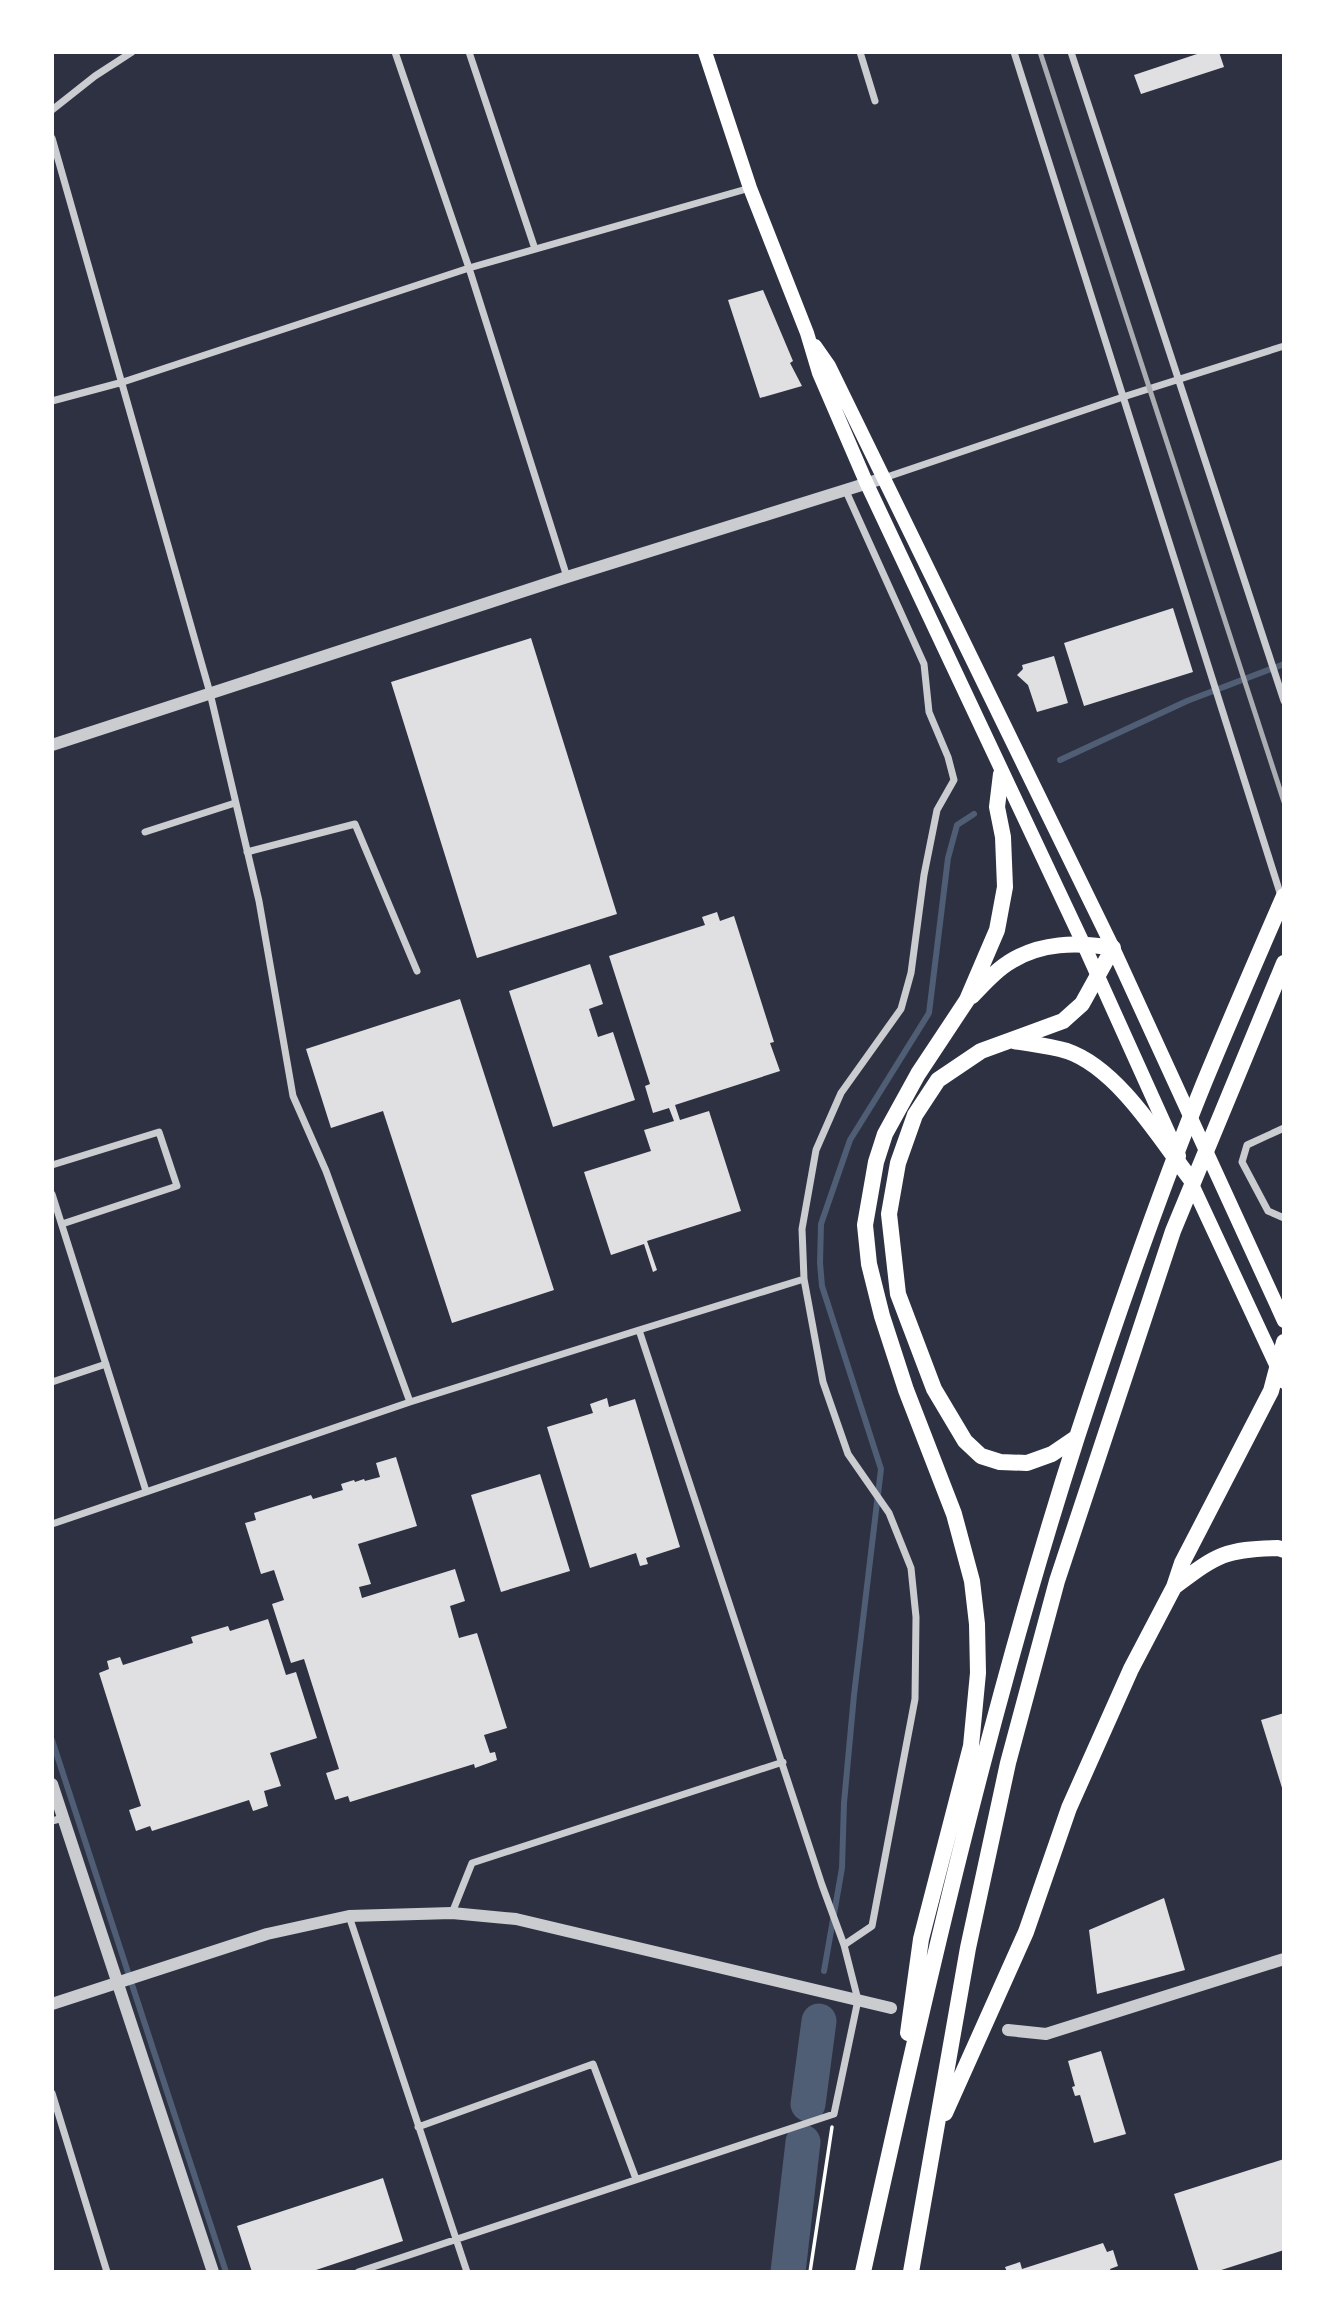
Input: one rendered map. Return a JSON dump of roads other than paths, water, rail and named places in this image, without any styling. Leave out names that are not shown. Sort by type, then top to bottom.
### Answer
[{"type":"highway","points":[[894,2129],[921,1939],[971,1746],[978,1673],[977,1624],[972,1581],[954,1514],[906,1390],[882,1316],[869,1264],[865,1225],[876,1162],[885,1134],[918,1074],[967,1000],[996,930],[1005,887],[1003,837],[997,807],[1001,774]]},
{"type":"highway","points":[[863,2272],[894,2129],[984,1756],[1077,1437],[1159,1200],[1204,1084],[1283,896]]},
{"type":"highway","points":[[967,1000],[1007,963],[1033,951],[1083,943],[1112,948],[1082,1004],[1063,1021],[981,1051],[938,1080],[915,1115],[898,1163],[889,1214],[898,1294],[934,1390],[965,1441],[981,1456],[1000,1462],[1027,1463],[1052,1454],[1077,1437]]},
{"type":"highway","points":[[911,2272],[968,1948],[1008,1763],[1057,1580],[1173,1231],[1283,962]]},
{"type":"highway","points":[[1011,1040],[1068,1052],[1100,1070],[1126,1096],[1189,1177]]},
{"type":"highway","points":[[931,2150],[1026,1932],[1069,1808],[1131,1669],[1174,1587],[1182,1563],[1270,1391],[1283,1342]]},
{"type":"highway","points":[[1174,1587],[1213,1558],[1242,1549],[1283,1550]]},
{"type":"main road","points":[[705,52],[750,188],[807,333],[819,373],[866,482],[1001,774],[1083,943],[1283,1382]]},
{"type":"main road","points":[[807,333],[829,366],[1112,948],[1283,1321]]},
{"type":"street","points":[[52,110],[95,76],[132,52]]},
{"type":"street","points":[[395,52],[469,268],[566,577]]},
{"type":"street","points":[[469,52],[535,249]]},
{"type":"street","points":[[860,52],[875,101]]},
{"type":"street","points":[[1014,52],[1283,903]]},
{"type":"street","points":[[1071,52],[1283,701]]},
{"type":"street","points":[[52,138],[211,693],[278,1001],[293,1096],[326,1171],[410,1402]]},
{"type":"street","points":[[52,401],[123,382],[469,268],[750,188]]},
{"type":"street","points":[[52,745],[566,577],[884,478],[1283,346]]},
{"type":"street","points":[[844,1945],[872,1926],[915,1699],[916,1617],[911,1568],[889,1513],[848,1454],[823,1382],[804,1279],[802,1229],[816,1150],[841,1093],[901,1009],[911,973],[923,875],[937,810],[954,780],[948,757],[929,712],[923,664],[845,489]]},
{"type":"street","points":[[145,832],[235,803]]},
{"type":"street","points":[[247,852],[355,824],[417,971]]},
{"type":"street","points":[[1283,1128],[1248,1145],[1242,1162],[1268,1211],[1283,1219]]},
{"type":"street","points":[[52,1165],[159,1132],[177,1186],[62,1224]]},
{"type":"street","points":[[52,1194],[146,1491]]},
{"type":"street","points":[[52,1524],[410,1402],[804,1279]]},
{"type":"street","points":[[358,2272],[834,2114],[858,2000],[844,1945],[639,1330]]},
{"type":"street","points":[[52,1382],[106,1364]]},
{"type":"street","points":[[452,1913],[472,1863],[783,1762]]},
{"type":"street","points":[[52,1784],[58,1819],[120,1981],[213,2272]]},
{"type":"street","points":[[52,2004],[267,1934],[349,1916],[452,1913],[516,1919],[891,2008]]},
{"type":"street","points":[[349,1916],[467,2272]]},
{"type":"street","points":[[1008,2030],[1046,2034],[1283,1959]]},
{"type":"street","points":[[418,2127],[593,2064],[636,2179]]},
{"type":"street","points":[[52,2092],[107,2272]]},
{"type":"waterway","points":[[1060,760],[1187,701],[1284,664]]},
{"type":"waterway","points":[[824,1971],[842,1868],[844,1803],[854,1695],[881,1469],[822,1286],[821,1224],[850,1140],[929,1013],[948,858],[957,825],[974,814]]},
{"type":"waterway","points":[[52,1740],[226,2272]]},
{"type":"waterway","points":[[808,2104],[819,2021]]},
{"type":"waterway","points":[[788,2272],[803,2142]]},
{"type":"railway","points":[[1040,52],[1284,802]]}]
